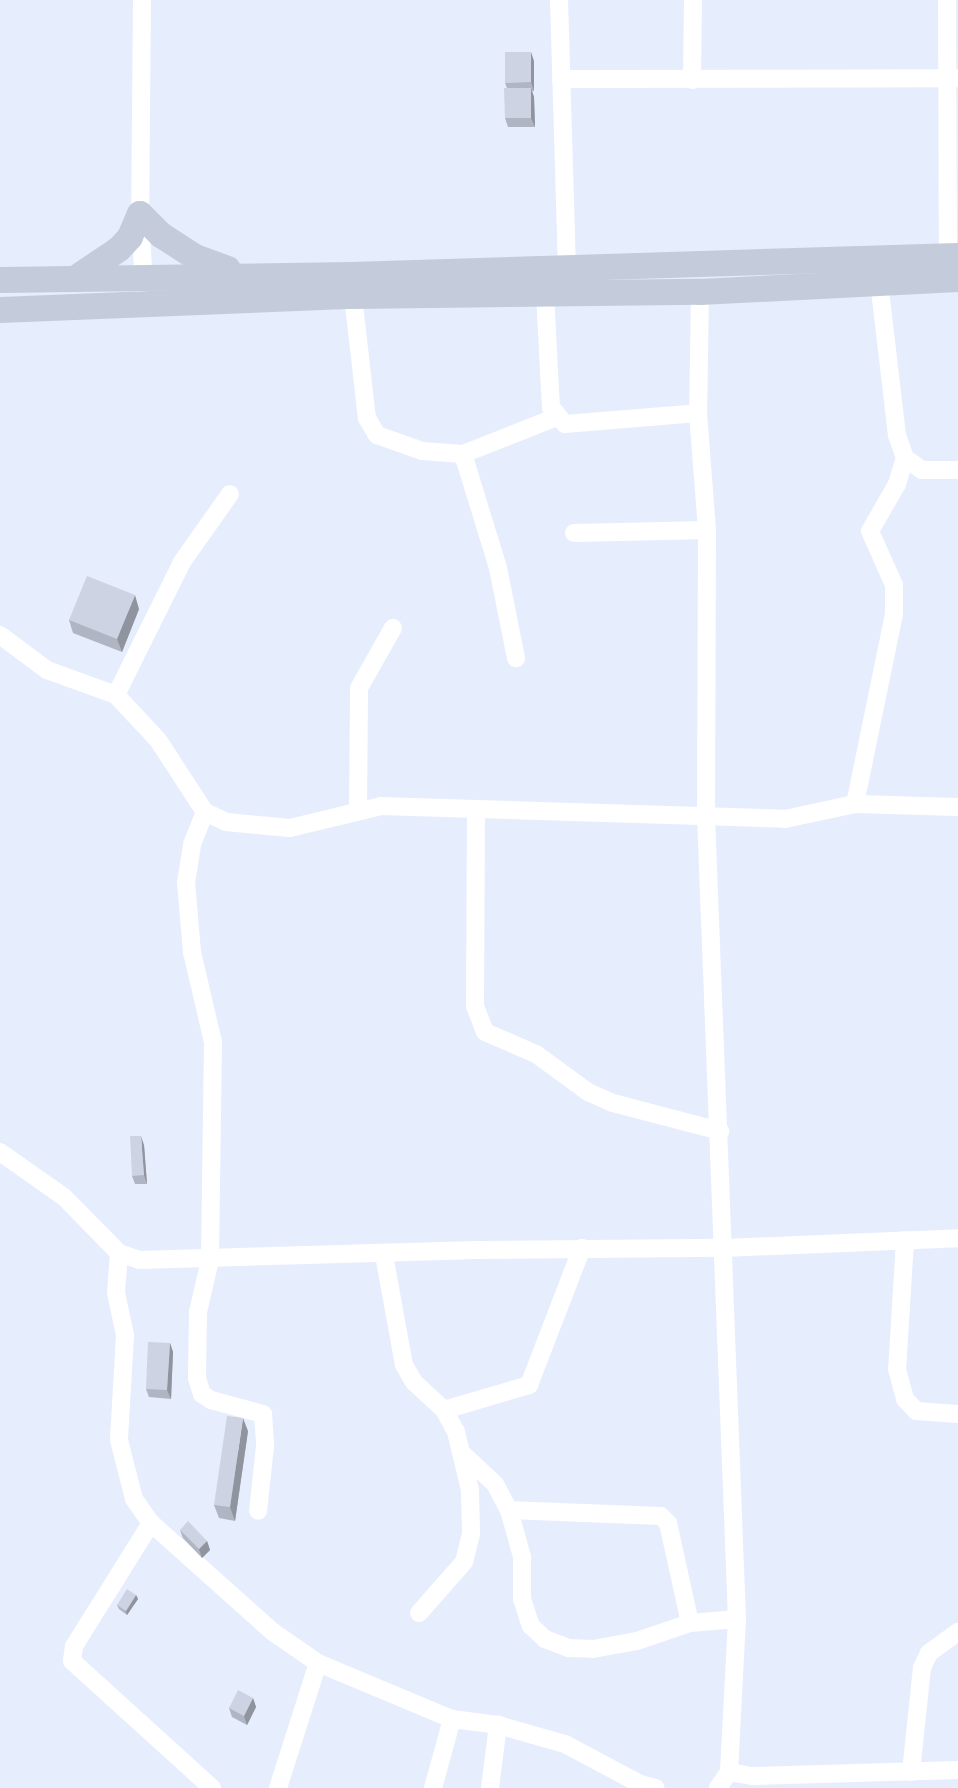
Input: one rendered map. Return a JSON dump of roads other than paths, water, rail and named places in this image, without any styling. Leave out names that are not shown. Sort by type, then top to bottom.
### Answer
[{"type":"main road","points":[[75,278],[119,250],[140,214],[194,257],[246,276]]},
{"type":"main road","points":[[0,280],[567,266],[953,268]]},
{"type":"main road","points":[[0,310],[353,296],[700,292],[879,282],[953,268]]},
{"type":"street","points":[[142,0],[140,214],[142,276],[147,303]]},
{"type":"street","points":[[559,0],[567,266]]},
{"type":"street","points":[[692,80],[693,0]]},
{"type":"street","points":[[947,0],[952,78],[953,268]]},
{"type":"street","points":[[561,79],[952,78]]},
{"type":"street","points":[[879,282],[897,435],[905,458],[922,470],[958,470]]},
{"type":"street","points":[[700,292],[698,413],[707,530],[706,816],[737,1619],[729,1772],[718,1788]]},
{"type":"street","points":[[545,294],[551,407],[565,424],[698,413]]},
{"type":"street","points":[[353,296],[369,429],[422,451],[463,454],[557,417]]},
{"type":"street","points":[[463,454],[498,568],[516,658]]},
{"type":"street","points":[[855,804],[894,614],[894,585],[870,531],[897,484],[905,458]]},
{"type":"street","points":[[116,695],[183,562],[229,494]]},
{"type":"street","points":[[574,533],[707,530]]},
{"type":"street","points":[[358,808],[359,688],[393,628]]},
{"type":"street","points":[[0,635],[47,670],[116,695],[158,740],[205,812],[226,822],[290,828],[358,808],[785,819],[855,804],[958,807]]},
{"type":"street","points":[[476,811],[475,1006],[485,1032],[536,1054],[588,1092],[613,1103],[720,1131]]},
{"type":"street","points":[[205,812],[192,845],[187,882],[192,952],[213,1042],[210,1260],[198,1312],[197,1378],[202,1394],[211,1400],[263,1414],[258,1511]]},
{"type":"street","points":[[0,1152],[64,1197],[119,1253],[139,1261],[582,1248],[724,1248],[958,1238]]},
{"type":"street","points":[[905,1240],[897,1369],[905,1399],[916,1411],[958,1414]]},
{"type":"street","points":[[444,1410],[529,1385],[582,1248]]},
{"type":"street","points":[[119,1253],[116,1293],[125,1335],[119,1440],[134,1499],[151,1523],[273,1632],[318,1664],[452,1719],[498,1725],[565,1744],[640,1784],[656,1788]]},
{"type":"street","points":[[384,1255],[404,1365],[414,1382],[444,1410],[464,1455],[471,1534],[464,1562],[419,1613]]},
{"type":"street","points":[[464,1455],[495,1484],[509,1510],[522,1557],[522,1599],[531,1626],[545,1639],[568,1648],[593,1649],[637,1642],[690,1623],[737,1619]]},
{"type":"street","points":[[509,1510],[661,1516],[668,1523],[690,1623]]},
{"type":"street","points":[[151,1523],[74,1646],[72,1661],[212,1788]]},
{"type":"street","points":[[911,1772],[922,1668],[929,1653],[958,1632]]},
{"type":"street","points":[[278,1788],[318,1664]]},
{"type":"street","points":[[433,1788],[452,1719]]},
{"type":"street","points":[[490,1788],[498,1725]]},
{"type":"street","points":[[729,1772],[752,1776],[958,1770]]}]
